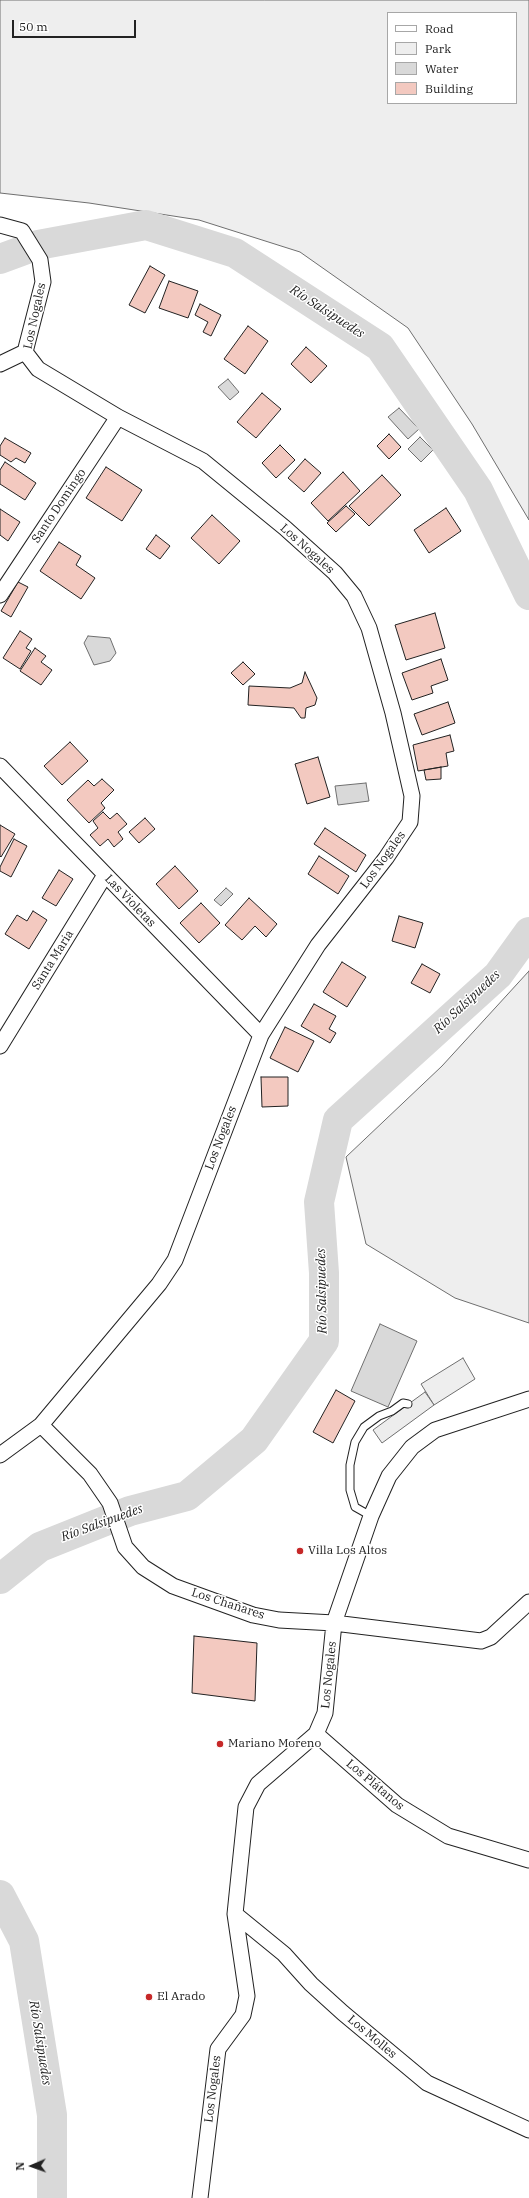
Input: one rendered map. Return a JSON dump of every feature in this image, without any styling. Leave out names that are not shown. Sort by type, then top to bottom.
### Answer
[{"type":"street","name":"Los Nogales","points":[[0,225],[22,231],[40,260],[43,282],[24,352],[38,369],[118,417],[203,461],[274,518],[335,573],[354,596],[369,628],[393,713],[412,796],[410,822],[386,858],[318,945],[261,1035],[175,1260],[159,1284],[41,1425],[0,1455]]},
{"type":"street","points":[[0,364],[24,352]]},
{"type":"street","name":"Santo Domingo","points":[[0,595],[118,417]]},
{"type":"street","name":"Las Violetas","points":[[0,766],[261,1035]]},
{"type":"street","name":"Santa Maria","points":[[0,1046],[105,875]]},
{"type":"street","name":"Los Nogales","points":[[200,2198],[218,2049],[243,2015],[247,1996],[235,1914],[246,1807],[258,1784],[316,1734],[325,1712],[334,1624],[371,1516],[389,1476],[412,1447],[435,1430],[529,1399]]},
{"type":"street","name":"Los Chañares","points":[[41,1425],[90,1474],[110,1503],[125,1547],[144,1567],[173,1586],[253,1615],[279,1620],[334,1624],[481,1641],[491,1637],[529,1602]]},
{"type":"street","name":"Los Plátanos","points":[[316,1734],[397,1805],[448,1836],[529,1860]]},
{"type":"street","name":"Los Molles","points":[[235,1914],[284,1954],[311,1984],[343,2013],[427,2083],[529,2130]]},
{"type":"lane","points":[[371,1516],[355,1507],[350,1490],[350,1465],[355,1442],[364,1427],[379,1416],[392,1411],[403,1403],[408,1404]]},
{"type":"green space","points":[[0,0],[529,0],[529,520],[472,424],[408,328],[300,252],[199,220],[89,203],[0,193]]},
{"type":"green space","points":[[529,971],[529,1323],[455,1298],[366,1244],[346,1157],[442,1066]]},
{"type":"green space","points":[[463,1358],[475,1379],[434,1405],[421,1384]]},
{"type":"shaded area","points":[[425,1392],[434,1405],[382,1443],[373,1430]]},
{"type":"water","points":[[228,379],[239,392],[230,400],[218,387]]},
{"type":"water","points":[[399,408],[419,429],[408,439],[388,417]]},
{"type":"water","points":[[420,437],[433,450],[421,462],[408,449]]},
{"type":"water","points":[[88,636],[110,638],[116,653],[110,661],[94,665],[84,643]]},
{"type":"water","points":[[366,783],[369,801],[338,805],[335,786]]},
{"type":"water","points":[[226,888],[233,894],[221,906],[214,900]]},
{"type":"water","points":[[380,1324],[417,1341],[388,1407],[351,1391]]},
{"type":"building","points":[[150,266],[165,275],[145,313],[129,305]]},
{"type":"building","points":[[169,281],[198,291],[188,318],[159,308]]},
{"type":"building","points":[[200,304],[221,315],[211,336],[203,332],[208,322],[195,315]]},
{"type":"building","points":[[248,326],[268,341],[245,374],[224,359]]},
{"type":"building","points":[[306,347],[327,366],[311,383],[291,364]]},
{"type":"building","points":[[262,393],[281,409],[256,438],[237,422]]},
{"type":"building","points":[[389,434],[401,447],[389,459],[377,446]]},
{"type":"building","points":[[5,438],[31,453],[25,463],[16,458],[11,462],[0,455],[0,446]]},
{"type":"building","points":[[280,445],[295,460],[276,478],[262,463]]},
{"type":"building","points":[[305,459],[321,473],[304,492],[288,478]]},
{"type":"building","points":[[5,462],[36,483],[25,500],[0,484],[0,470]]},
{"type":"building","points":[[106,467],[142,490],[122,521],[86,498]]},
{"type":"building","points":[[343,472],[360,491],[328,521],[311,503]]},
{"type":"building","points":[[382,475],[401,495],[369,526],[349,506]]},
{"type":"building","points":[[346,506],[355,514],[336,532],[327,523]]},
{"type":"building","points":[[446,508],[461,531],[429,553],[414,530]]},
{"type":"building","points":[[0,509],[20,522],[8,541],[0,535]]},
{"type":"building","points":[[212,515],[240,541],[219,564],[191,538]]},
{"type":"building","points":[[156,535],[170,546],[160,559],[146,549]]},
{"type":"building","points":[[59,542],[81,556],[76,565],[95,578],[81,599],[40,571]]},
{"type":"building","points":[[18,582],[28,587],[11,617],[1,611]]},
{"type":"building","points":[[435,613],[445,648],[406,660],[395,625]]},
{"type":"building","points":[[20,631],[32,639],[26,648],[31,651],[20,669],[3,658]]},
{"type":"building","points":[[35,648],[46,656],[41,662],[52,670],[41,685],[20,671]]},
{"type":"building","points":[[441,659],[448,680],[431,686],[433,693],[412,700],[402,673]]},
{"type":"building","points":[[243,662],[255,674],[243,685],[231,673]]},
{"type":"building","points":[[305,672],[317,698],[315,705],[306,708],[305,718],[301,718],[294,708],[248,705],[249,686],[290,688],[302,683]]},
{"type":"building","points":[[448,702],[455,723],[422,735],[414,714]]},
{"type":"building","points":[[450,735],[454,751],[446,753],[448,766],[418,771],[413,745]]},
{"type":"building","points":[[70,742],[88,761],[62,785],[44,766]]},
{"type":"building","points":[[318,757],[330,797],[307,804],[295,764]]},
{"type":"building","points":[[441,767],[441,779],[426,780],[424,770]]},
{"type":"building","points":[[102,779],[114,790],[101,803],[105,808],[89,823],[67,800],[88,780],[94,786]]},
{"type":"building","points":[[103,812],[110,819],[117,813],[127,824],[118,832],[123,839],[114,847],[108,839],[100,846],[90,835],[98,828],[93,821]]},
{"type":"building","points":[[145,818],[155,829],[139,843],[129,832]]},
{"type":"building","points":[[0,825],[15,834],[1,857],[0,856]]},
{"type":"building","points":[[325,828],[366,855],[356,872],[314,844]]},
{"type":"building","points":[[14,839],[27,846],[11,877],[0,871],[0,867]]},
{"type":"building","points":[[319,856],[349,876],[338,894],[308,874]]},
{"type":"building","points":[[175,866],[198,891],[179,909],[156,884]]},
{"type":"building","points":[[59,870],[73,879],[56,906],[42,898]]},
{"type":"building","points":[[249,898],[277,924],[266,937],[255,926],[242,940],[225,925]]},
{"type":"building","points":[[201,903],[220,923],[199,943],[180,923]]},
{"type":"building","points":[[33,911],[47,920],[29,949],[5,934],[17,915],[27,921]]},
{"type":"building","points":[[399,916],[423,923],[415,948],[392,941]]},
{"type":"building","points":[[342,962],[366,977],[347,1007],[323,992]]},
{"type":"building","points":[[422,964],[440,974],[430,993],[411,983]]},
{"type":"building","points":[[314,1004],[336,1016],[329,1029],[336,1033],[330,1043],[301,1026]]},
{"type":"building","points":[[285,1027],[314,1041],[298,1072],[270,1058]]},
{"type":"building","points":[[261,1077],[288,1077],[288,1106],[262,1107]]},
{"type":"building","points":[[336,1390],[355,1401],[333,1443],[313,1432]]},
{"type":"building","points":[[194,1636],[257,1643],[255,1701],[192,1693]]},
{"type":"waterway","name":"Río Salsipuedes","points":[[0,259],[38,245],[146,225],[235,253],[380,347],[478,490],[529,595]]},
{"type":"waterway","name":"Río Salsipuedes","points":[[0,1579],[40,1547],[130,1511],[187,1496],[254,1440],[324,1341],[324,1273],[319,1202],[338,1120],[498,975],[529,932]]},
{"type":"waterway","name":"Río Salsipuedes","points":[[0,1895],[24,1941],[52,2115],[52,2198]]},
{"type":"place","name":"Villa Los Altos","points":[[300,1551]]},
{"type":"place","name":"Mariano Moreno","points":[[220,1744]]},
{"type":"place","name":"El Arado","points":[[149,1997]]}]
